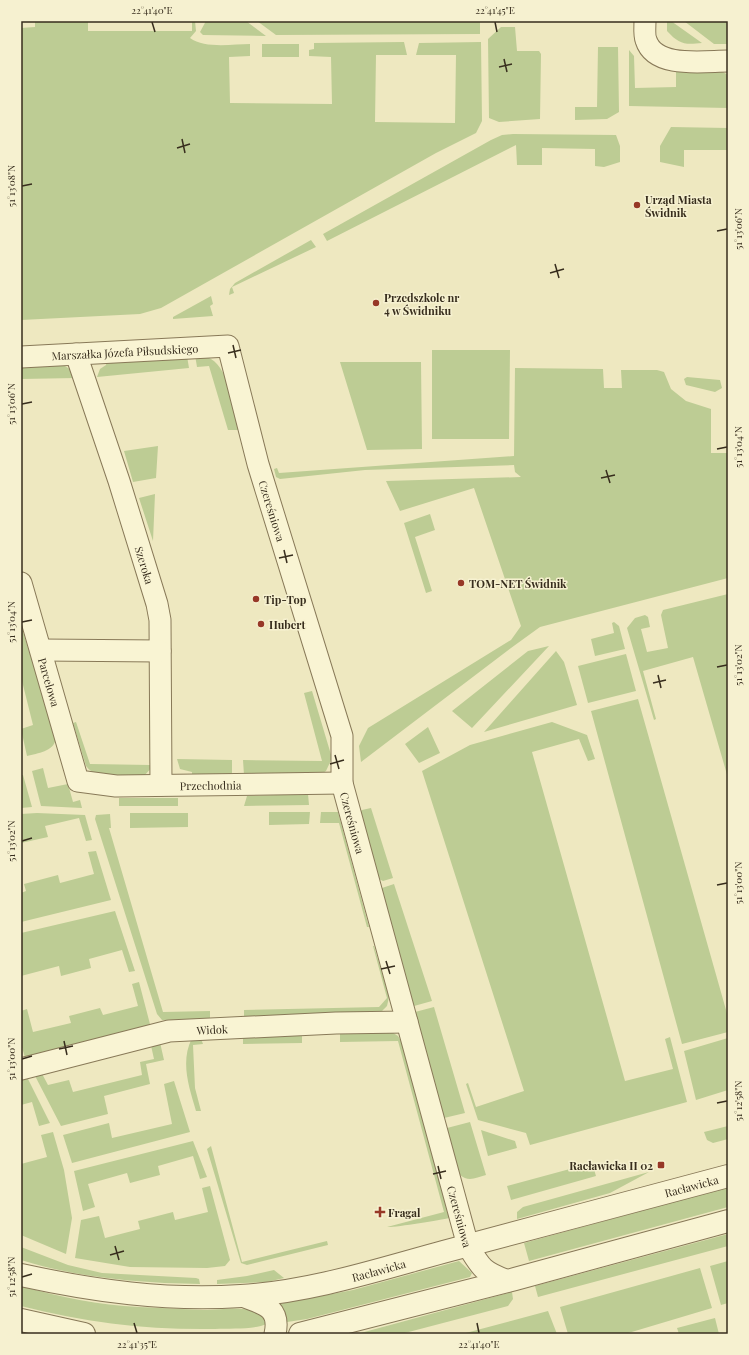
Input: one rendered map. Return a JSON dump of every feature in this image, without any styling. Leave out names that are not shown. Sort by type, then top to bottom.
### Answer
[{"type":"street","points":[[645,21],[646,40],[660,57],[670,61],[728,61]]},
{"type":"street","name":"Marszałka Józefa Piłsudskiego","points":[[21,357],[228,346]]},
{"type":"street","name":"Czereśniowa","points":[[228,346],[265,489],[342,736],[342,783],[468,1246],[477,1262],[488,1273],[508,1281]]},
{"type":"street","name":"Szeroka","points":[[76,354],[119,481],[157,604],[160,620],[161,785]]},
{"type":"street","name":"Parcelowa","points":[[21,583],[78,781]]},
{"type":"street","points":[[41,650],[160,651]]},
{"type":"street","name":"Przechodnia","points":[[78,781],[116,786],[315,785],[342,783]]},
{"type":"street","name":"Widok","points":[[21,1068],[169,1030],[336,1023],[407,1022]]},
{"type":"street","name":"Racławicka","points":[[21,1275],[76,1287],[141,1295],[242,1296],[274,1293],[328,1282],[468,1246],[728,1176]]},
{"type":"street","points":[[300,1334],[508,1281],[728,1221]]},
{"type":"street","points":[[242,1296],[272,1310],[276,1320],[275,1334]]},
{"type":"street","points":[[21,1320],[84,1334]]},
{"type":"green space","points":[[35,21],[88,21],[88,31],[192,31],[192,21],[195,21],[196,31],[190,38],[203,44],[250,44],[250,56],[229,57],[230,103],[332,104],[331,57],[309,56],[309,50],[314,49],[314,43],[404,42],[407,55],[376,55],[375,122],[455,123],[456,55],[416,55],[419,43],[481,42],[482,121],[476,133],[436,153],[161,308],[140,314],[21,320],[21,28],[35,27]]},
{"type":"green space","points":[[206,21],[246,21],[266,36],[203,35],[200,32]]},
{"type":"green space","points":[[257,21],[480,21],[480,34],[276,35]]},
{"type":"green space","points":[[667,21],[671,21],[702,43],[686,44],[675,39],[667,31]]},
{"type":"green space","points":[[684,21],[728,21],[728,44],[714,44]]},
{"type":"green space","points":[[501,27],[515,27],[517,51],[539,51],[541,54],[540,119],[499,122],[489,118],[488,39]]},
{"type":"green space","points":[[262,44],[299,44],[299,57],[262,57]]},
{"type":"green space","points":[[598,47],[618,47],[619,112],[607,119],[575,120],[575,107],[597,107]]},
{"type":"green space","points":[[629,50],[634,56],[635,88],[676,87],[676,71],[723,72],[728,75],[728,108],[629,106]]},
{"type":"green space","points":[[671,127],[728,128],[728,150],[684,150],[684,167],[660,162],[660,146]]},
{"type":"green space","points":[[502,135],[616,135],[620,146],[620,162],[604,167],[595,166],[595,149],[542,148],[542,165],[517,165],[516,145],[327,241],[323,234],[491,140]]},
{"type":"green space","points":[[311,240],[316,247],[232,287],[234,293],[229,295],[230,289],[235,283]]},
{"type":"green space","points":[[211,296],[213,304],[210,306],[213,316],[173,319],[173,317]]},
{"type":"green space","points":[[432,350],[510,350],[509,439],[432,439]]},
{"type":"green space","points":[[195,355],[211,359],[217,364],[222,372],[227,381],[240,430],[228,430],[209,366],[197,367]]},
{"type":"green space","points":[[187,356],[189,368],[97,377],[100,369],[106,365],[107,359]]},
{"type":"green space","points":[[21,362],[53,362],[60,364],[72,371],[76,378],[21,379]]},
{"type":"green space","points":[[340,362],[421,362],[422,449],[367,450]]},
{"type":"green space","points":[[515,368],[603,369],[604,388],[622,388],[621,370],[657,370],[664,372],[671,389],[686,401],[711,409],[711,453],[728,453],[728,578],[540,627],[361,762],[359,746],[368,728],[511,640],[521,626],[474,488],[400,511],[386,481],[521,477],[515,472],[514,465],[365,470],[280,479],[276,477],[274,469],[277,468],[279,473],[514,456]]},
{"type":"green space","points":[[687,377],[720,380],[722,388],[715,392],[686,385],[684,379]]},
{"type":"green space","points":[[158,446],[156,478],[133,482],[124,451]]},
{"type":"green space","points":[[155,494],[153,541],[139,498]]},
{"type":"green space","points":[[430,514],[435,530],[415,537],[432,591],[426,593],[404,523]]},
{"type":"green space","points":[[728,594],[728,778],[693,657],[643,671],[656,719],[654,720],[627,628],[635,618],[645,615],[648,617],[650,627],[641,629],[647,652],[668,648],[661,615],[663,610]]},
{"type":"green space","points":[[614,622],[619,626],[625,649],[595,656],[591,639],[614,633],[612,623]]},
{"type":"green space","points":[[21,625],[56,739],[52,747],[40,753],[27,756],[21,729],[33,725],[21,677]]},
{"type":"green space","points":[[549,646],[472,728],[452,711],[528,651]]},
{"type":"green space","points":[[556,651],[564,662],[577,705],[484,732]]},
{"type":"green space","points":[[626,654],[636,691],[588,703],[578,666]]},
{"type":"green space","points":[[312,691],[332,758],[326,771],[321,774],[244,775],[243,760],[322,761],[304,693]]},
{"type":"green space","points":[[638,699],[728,1017],[728,1032],[682,1044],[591,711]]},
{"type":"green space","points":[[149,710],[152,710],[153,766],[144,776],[105,777],[91,771],[86,766],[73,723],[76,722],[90,764],[150,765]]},
{"type":"green space","points":[[552,722],[587,735],[595,759],[588,761],[579,739],[532,752],[625,1081],[673,1069],[665,1039],[670,1037],[687,1102],[530,1145],[526,1133],[478,1120],[466,1084],[468,1083],[476,1107],[524,1091],[422,771],[470,745]]},
{"type":"green space","points":[[428,727],[440,753],[419,763],[405,744]]},
{"type":"green space","points":[[177,759],[232,760],[232,775],[192,776],[192,772],[180,769]]},
{"type":"green space","points":[[43,768],[48,788],[68,784],[73,802],[80,800],[82,808],[41,806],[32,771]]},
{"type":"green space","points":[[21,775],[23,775],[32,807],[21,808]]},
{"type":"green space","points":[[308,794],[309,805],[244,806],[247,796]]},
{"type":"green space","points":[[119,798],[178,798],[178,806],[119,806]]},
{"type":"green space","points":[[371,808],[393,878],[383,881],[375,877],[358,814],[362,810]]},
{"type":"green space","points":[[269,812],[310,812],[309,824],[269,825]]},
{"type":"green space","points":[[321,812],[338,812],[369,927],[367,927],[339,823],[320,823]]},
{"type":"green space","points":[[37,813],[85,815],[92,840],[86,841],[79,818],[45,826],[48,837],[21,843],[21,814]]},
{"type":"green space","points":[[130,813],[188,813],[188,827],[130,828]]},
{"type":"green space","points":[[110,814],[111,828],[109,828],[163,1012],[210,1011],[210,1019],[162,1020],[157,1014],[95,819],[96,815]]},
{"type":"green space","points":[[96,851],[111,900],[21,922],[21,893],[26,891],[24,884],[58,875],[60,883],[94,874],[88,852]]},
{"type":"green space","points":[[394,884],[432,1001],[414,1006],[380,894],[382,888]]},
{"type":"green space","points":[[115,911],[135,971],[129,972],[122,950],[89,959],[91,968],[61,976],[59,966],[21,976],[21,933]]},
{"type":"green space","points":[[373,946],[389,997],[387,1006],[381,1012],[244,1020],[244,1010],[379,1007],[387,998]]},
{"type":"green space","points":[[139,982],[151,1028],[26,1061],[21,1044],[21,1011],[27,1009],[33,1032],[71,1023],[69,1016],[100,1008],[103,1015],[138,1006],[132,984]]},
{"type":"green space","points":[[434,1007],[465,1113],[444,1118],[415,1012]]},
{"type":"green space","points":[[390,1031],[398,1036],[401,1041],[449,1218],[387,1227],[444,1212],[398,1041],[340,1042],[340,1032]]},
{"type":"green space","points":[[302,1033],[302,1043],[243,1044],[243,1034]]},
{"type":"green space","points":[[200,1036],[203,1044],[193,1045],[195,1088],[201,1111],[196,1111],[188,1084],[186,1065],[188,1047],[192,1038]]},
{"type":"green space","points":[[159,1038],[164,1060],[146,1064],[150,1084],[104,1096],[108,1114],[61,1126],[33,1072],[40,1070],[48,1085],[69,1080],[73,1092],[142,1075],[140,1062],[154,1059],[150,1041]]},
{"type":"green space","points":[[728,1038],[728,1090],[696,1100],[684,1051]]},
{"type":"green space","points":[[25,1073],[50,1123],[39,1126],[32,1102],[21,1105],[21,1075]]},
{"type":"green space","points":[[174,1081],[190,1132],[72,1163],[63,1135],[109,1123],[112,1138],[172,1124],[164,1084]]},
{"type":"green space","points":[[470,1122],[486,1175],[469,1179],[460,1175],[447,1128]]},
{"type":"green space","points":[[728,1126],[728,1139],[713,1143],[707,1140],[704,1132]]},
{"type":"green space","points":[[481,1130],[515,1141],[517,1148],[488,1156]]},
{"type":"green space","points":[[53,1132],[64,1170],[72,1218],[66,1254],[21,1235],[21,1164],[47,1157],[41,1135]]},
{"type":"green space","points":[[193,1141],[207,1177],[200,1179],[193,1156],[158,1166],[160,1175],[130,1183],[127,1173],[88,1184],[95,1207],[83,1211],[74,1171]]},
{"type":"green space","points":[[211,1146],[242,1262],[327,1241],[328,1245],[247,1265],[241,1263],[207,1149]]},
{"type":"green space","points":[[592,1163],[596,1176],[511,1200],[507,1186]]},
{"type":"green space","points":[[649,1172],[610,1193],[517,1219],[517,1212],[523,1207]]},
{"type":"green space","points":[[210,1186],[230,1260],[225,1266],[207,1268],[130,1267],[75,1258],[81,1220],[99,1216],[105,1238],[140,1229],[138,1221],[173,1212],[175,1220],[208,1212],[202,1188]]},
{"type":"green space","points":[[728,1187],[728,1207],[529,1261],[524,1243]]},
{"type":"green space","points":[[728,1234],[728,1246],[538,1297],[535,1286]]},
{"type":"green space","points":[[21,1247],[68,1265],[102,1273],[196,1278],[199,1279],[200,1284],[132,1281],[65,1271],[21,1260]]},
{"type":"green space","points":[[459,1261],[472,1273],[470,1277],[307,1319],[287,1322],[279,1309],[279,1304],[353,1290]]},
{"type":"green space","points":[[728,1261],[728,1303],[721,1305],[710,1266]]},
{"type":"green space","points":[[700,1268],[712,1308],[625,1334],[568,1334],[560,1307]]},
{"type":"green space","points":[[274,1270],[284,1278],[267,1282],[217,1284],[217,1280],[247,1276]]},
{"type":"green space","points":[[21,1286],[80,1300],[124,1306],[203,1310],[235,1308],[250,1310],[266,1316],[267,1324],[248,1328],[190,1329],[141,1327],[93,1321],[21,1306]]},
{"type":"green space","points":[[512,1292],[513,1299],[508,1306],[401,1334],[357,1334]]},
{"type":"green space","points":[[548,1311],[557,1334],[462,1334]]},
{"type":"green space","points":[[715,1318],[719,1334],[679,1334],[677,1328]]},
{"type":"place","name":"Urząd Miasta Świdnik","points":[[637,205]]},
{"type":"place","name":"Przedszkole nr 4 w Świdniku","points":[[376,303]]},
{"type":"place","name":"TOM-NET Świdnik","points":[[461,583]]},
{"type":"place","name":"Tip-Top","points":[[256,599]]},
{"type":"place","name":"Hubert","points":[[261,624]]},
{"type":"place","name":"Racławicka II 02","points":[[661,1165]]},
{"type":"place","name":"Fragal","points":[[380,1212]]}]
